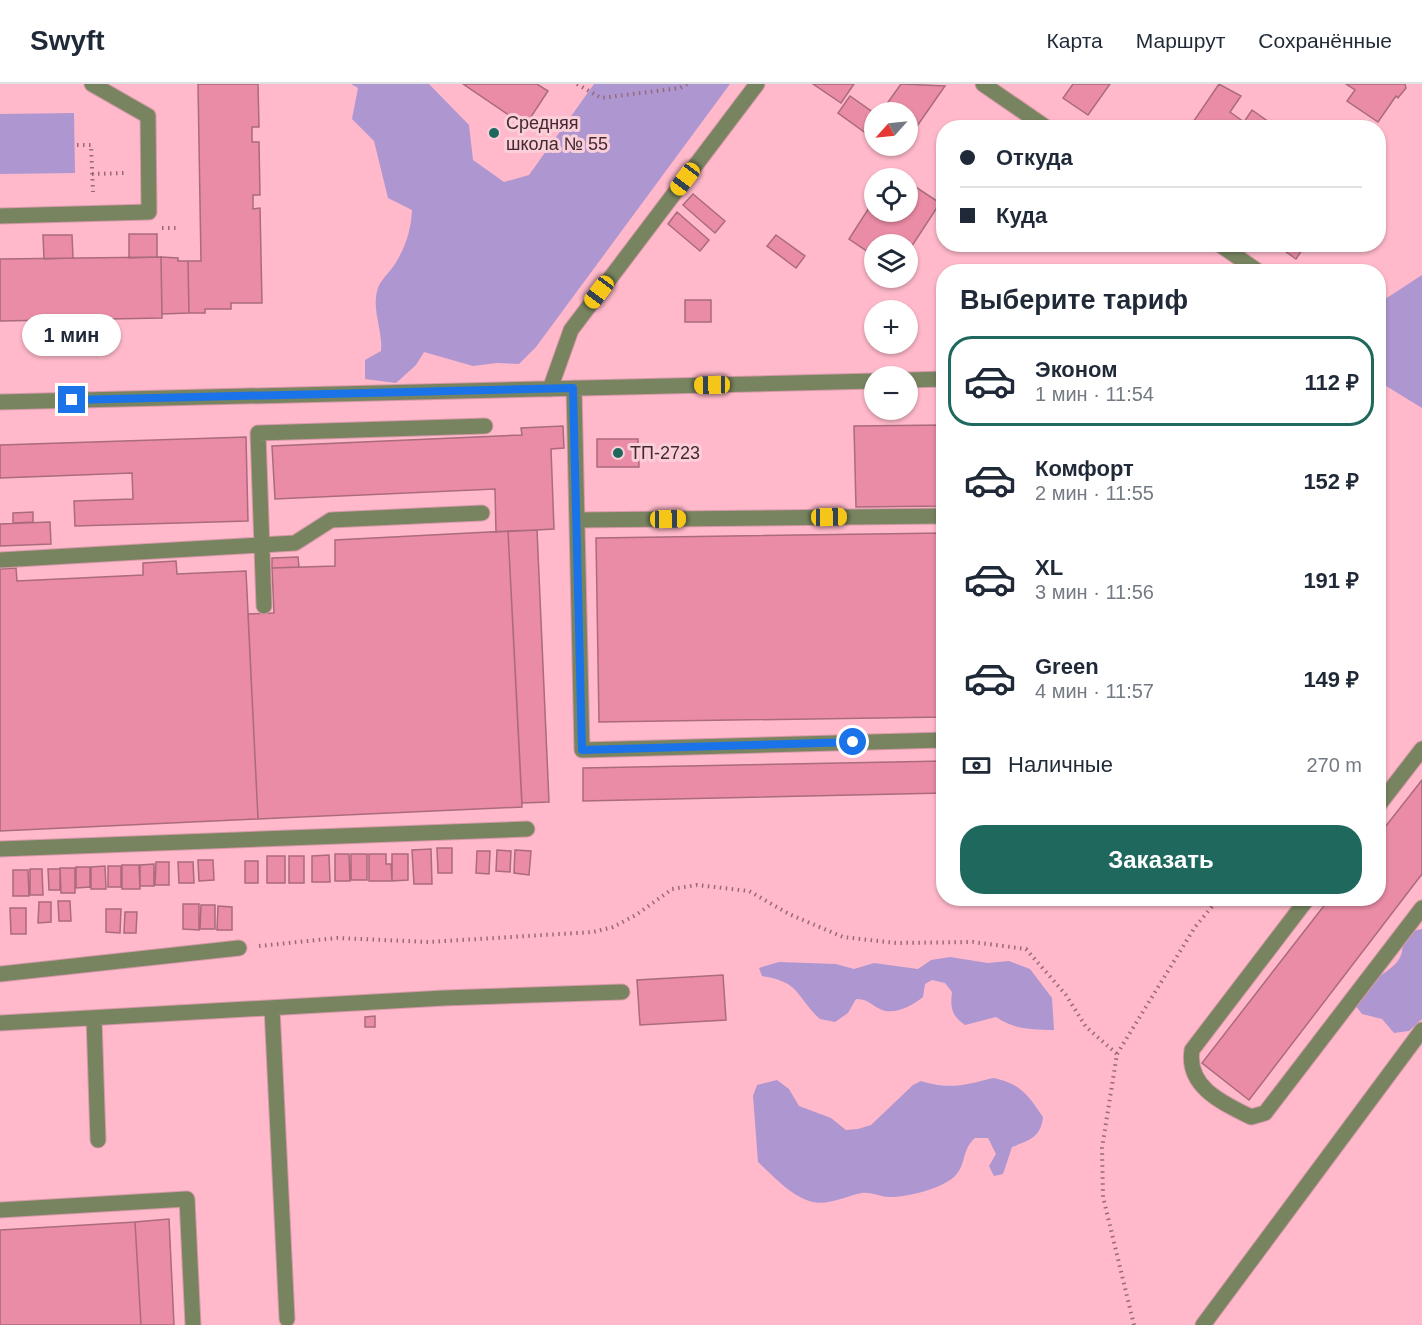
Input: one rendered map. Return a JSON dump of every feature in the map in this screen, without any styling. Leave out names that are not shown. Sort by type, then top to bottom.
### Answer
[{"type":"lane","points":[[0,216],[149,212],[148,116],[93,84]]},
{"type":"lane","points":[[550,389],[571,330],[757,84]]},
{"type":"lane","points":[[983,84],[1035,120]]},
{"type":"lane","points":[[1230,252],[1248,264]]},
{"type":"lane","points":[[918,380],[936,379]]},
{"type":"lane","points":[[0,402],[864,381]]},
{"type":"lane","points":[[573,388],[582,750],[936,740]]},
{"type":"lane","points":[[264,606],[258,433],[485,426]]},
{"type":"lane","points":[[0,560],[295,543],[331,520],[482,513]]},
{"type":"lane","points":[[577,520],[936,516]]},
{"type":"lane","points":[[1386,796],[1422,749]]},
{"type":"lane","points":[[0,849],[527,829]]},
{"type":"lane","points":[[1302,906],[1191,1050],[1189,1064],[1197,1082],[1218,1101],[1251,1117],[1265,1113],[1422,908]]},
{"type":"lane","points":[[0,974],[239,948]]},
{"type":"lane","points":[[0,1023],[444,998],[622,992]]},
{"type":"lane","points":[[272,1008],[287,1319]]},
{"type":"lane","points":[[94,1018],[98,1140]]},
{"type":"lane","points":[[1203,1325],[1422,1030]]},
{"type":"lane","points":[[0,1210],[187,1199],[193,1325]]},
{"type":"path","points":[[577,84],[601,98],[680,88],[687,84]]},
{"type":"path","points":[[77,145],[91,145],[93,213]]},
{"type":"path","points":[[92,174],[126,173]]},
{"type":"path","points":[[239,948],[337,938],[429,942],[593,932],[613,927],[636,915],[672,889],[697,885],[749,891],[789,914],[843,937],[896,943],[973,942],[1026,949],[1066,995],[1086,1027],[1118,1054]]},
{"type":"path","points":[[1134,1325],[1103,1197],[1102,1148],[1118,1054],[1195,927],[1212,906]]},
{"type":"shaded area","points":[[351,84],[429,84],[469,125],[473,160],[504,182],[529,175],[594,84],[730,84],[536,347],[519,364],[497,363],[473,366],[424,352],[416,365],[396,383],[365,379],[365,360],[381,351],[376,306],[377,291],[402,251],[409,231],[412,210],[388,198],[374,141],[352,119],[358,88]]},
{"type":"shaded area","points":[[74,113],[75,173],[0,174],[0,114]]},
{"type":"shaded area","points":[[1422,275],[1422,408],[1386,386],[1386,298]]},
{"type":"shaded area","points":[[1422,929],[1422,1019],[1409,1031],[1394,1033],[1382,1019],[1362,1014],[1355,1003],[1363,988],[1397,962],[1407,934]]},
{"type":"shaded area","points":[[950,957],[988,963],[1009,961],[1030,969],[1052,998],[1054,1030],[1017,1027],[996,1017],[965,1025],[953,1011],[952,992],[945,983],[932,980],[925,984],[923,997],[902,1009],[884,1010],[856,999],[848,1013],[835,1022],[820,1019],[791,986],[762,976],[759,968],[779,962],[836,964],[854,969],[874,963],[918,969],[931,960]]},
{"type":"shaded area","points":[[993,1078],[1017,1087],[1033,1102],[1043,1117],[1040,1129],[1034,1137],[1012,1147],[1003,1174],[994,1176],[989,1166],[996,1154],[988,1138],[975,1138],[968,1147],[961,1168],[954,1177],[933,1189],[897,1197],[862,1193],[816,1203],[788,1190],[758,1162],[753,1096],[757,1085],[777,1080],[789,1089],[799,1106],[831,1118],[846,1130],[871,1125],[913,1085],[921,1081],[949,1086]]},
{"type":"building","points":[[198,84],[258,84],[259,127],[252,127],[252,142],[259,142],[260,195],[253,195],[253,209],[260,208],[262,303],[231,303],[231,309],[205,309],[205,313],[189,313],[188,261],[201,261]]},
{"type":"building","points":[[463,84],[537,84],[548,91],[525,126]]},
{"type":"building","points":[[813,84],[854,84],[841,103]]},
{"type":"building","points":[[901,84],[945,86],[918,125],[918,102],[888,102]]},
{"type":"building","points":[[1073,84],[1110,84],[1088,115],[1063,98]]},
{"type":"building","points":[[1219,84],[1241,96],[1230,112],[1241,120],[1194,120]]},
{"type":"building","points":[[1346,84],[1405,84],[1406,88],[1398,98],[1396,96],[1379,120],[1375,120],[1347,101],[1355,90]]},
{"type":"building","points":[[850,96],[864,106],[864,132],[838,113]]},
{"type":"building","points":[[1252,110],[1266,120],[1245,120]]},
{"type":"building","points":[[918,189],[936,200],[936,209],[918,237],[918,234],[864,234],[864,249],[849,239],[864,216],[864,222],[918,222]]},
{"type":"building","points":[[693,194],[725,221],[715,233],[683,205]]},
{"type":"building","points":[[677,212],[709,240],[700,251],[668,224]]},
{"type":"building","points":[[129,234],[157,234],[157,257],[129,258]]},
{"type":"building","points":[[43,235],[72,235],[73,258],[44,259]]},
{"type":"building","points":[[776,235],[805,256],[796,268],[767,246]]},
{"type":"building","points":[[1286,252],[1301,252],[1296,259]]},
{"type":"building","points":[[161,257],[162,318],[0,321],[0,259]]},
{"type":"building","points":[[161,257],[188,261],[189,313],[162,314]]},
{"type":"building","points":[[685,300],[711,300],[711,322],[685,322]]},
{"type":"building","points":[[936,425],[936,506],[856,507],[854,426]]},
{"type":"building","points":[[563,426],[564,448],[551,449],[554,529],[496,532],[495,489],[275,499],[272,446],[522,435],[521,428]]},
{"type":"building","points":[[246,437],[248,521],[75,526],[74,501],[133,499],[132,473],[0,478],[0,445]]},
{"type":"building","name":"ТП-2723","points":[[597,439],[638,439],[639,467],[597,467]]},
{"type":"building","points":[[33,512],[33,522],[13,523],[13,513]]},
{"type":"building","points":[[50,522],[51,544],[0,546],[0,524]]},
{"type":"building","points":[[537,530],[549,802],[522,803],[508,531]]},
{"type":"building","points":[[508,531],[522,807],[258,819],[248,614],[274,613],[272,568],[335,566],[335,540]]},
{"type":"building","points":[[936,533],[936,717],[599,722],[596,538]]},
{"type":"building","points":[[298,557],[299,567],[272,568],[272,558]]},
{"type":"building","points":[[176,561],[177,574],[246,571],[258,819],[0,831],[0,569],[16,568],[17,581],[143,575],[143,563]]},
{"type":"building","points":[[936,761],[936,793],[583,801],[583,768]]},
{"type":"building","points":[[1422,780],[1422,874],[1249,1100],[1202,1063],[1324,906],[1386,906],[1386,826]]},
{"type":"building","points":[[437,848],[452,848],[452,873],[438,873]]},
{"type":"building","points":[[431,849],[432,884],[414,884],[412,850]]},
{"type":"building","points":[[497,850],[511,851],[510,872],[496,871]]},
{"type":"building","points":[[515,850],[531,851],[529,875],[514,873]]},
{"type":"building","points":[[477,851],[490,851],[489,874],[476,873]]},
{"type":"building","points":[[335,854],[349,854],[350,881],[335,881]]},
{"type":"building","points":[[351,854],[367,854],[367,880],[351,880]]},
{"type":"building","points":[[369,854],[386,854],[386,864],[391,864],[392,881],[369,881]]},
{"type":"building","points":[[392,854],[408,854],[408,880],[392,881]]},
{"type":"building","points":[[329,855],[330,882],[312,882],[312,856]]},
{"type":"building","points":[[267,856],[285,856],[285,883],[267,883]]},
{"type":"building","points":[[289,856],[304,856],[304,883],[289,883]]},
{"type":"building","points":[[198,860],[213,860],[214,880],[199,881]]},
{"type":"building","points":[[245,861],[258,861],[258,883],[245,883]]},
{"type":"building","points":[[156,862],[169,862],[169,885],[155,885]]},
{"type":"building","points":[[178,862],[193,862],[194,883],[179,883]]},
{"type":"building","points":[[154,864],[154,886],[140,886],[140,865]]},
{"type":"building","points":[[122,865],[139,865],[140,889],[122,889]]},
{"type":"building","points":[[105,866],[106,889],[91,889],[91,867]]},
{"type":"building","points":[[108,866],[121,866],[121,887],[108,887]]},
{"type":"building","points":[[76,867],[90,867],[90,887],[76,888]]},
{"type":"building","points":[[60,868],[75,868],[75,893],[61,893]]},
{"type":"building","points":[[30,869],[42,869],[43,895],[30,895]]},
{"type":"building","points":[[48,869],[60,869],[60,890],[49,890]]},
{"type":"building","points":[[13,870],[28,870],[29,896],[13,896]]},
{"type":"building","points":[[58,901],[70,901],[71,921],[59,921]]},
{"type":"building","points":[[39,902],[51,902],[51,922],[38,923]]},
{"type":"building","points":[[183,904],[199,904],[199,930],[183,929]]},
{"type":"building","points":[[201,905],[215,905],[215,929],[200,929]]},
{"type":"building","points":[[218,906],[232,907],[232,930],[217,930]]},
{"type":"building","points":[[10,908],[26,908],[26,934],[11,934]]},
{"type":"building","points":[[106,909],[121,909],[120,933],[106,932]]},
{"type":"building","points":[[125,912],[137,912],[136,933],[124,933]]},
{"type":"building","points":[[723,975],[726,1020],[640,1025],[637,980]]},
{"type":"building","points":[[375,1016],[375,1027],[365,1027],[365,1017]]},
{"type":"building","points":[[169,1219],[174,1325],[141,1325],[135,1222]]},
{"type":"building","points":[[135,1222],[141,1325],[0,1325],[0,1230]]},
{"type":"place","name":"Средняя школа № 55","points":[[494,133]]},
{"type":"place","name":"ТП-2723","points":[[618,453]]},
{"type":"route","points":[[72,400],[573,388],[582,750],[853,742]]}]
